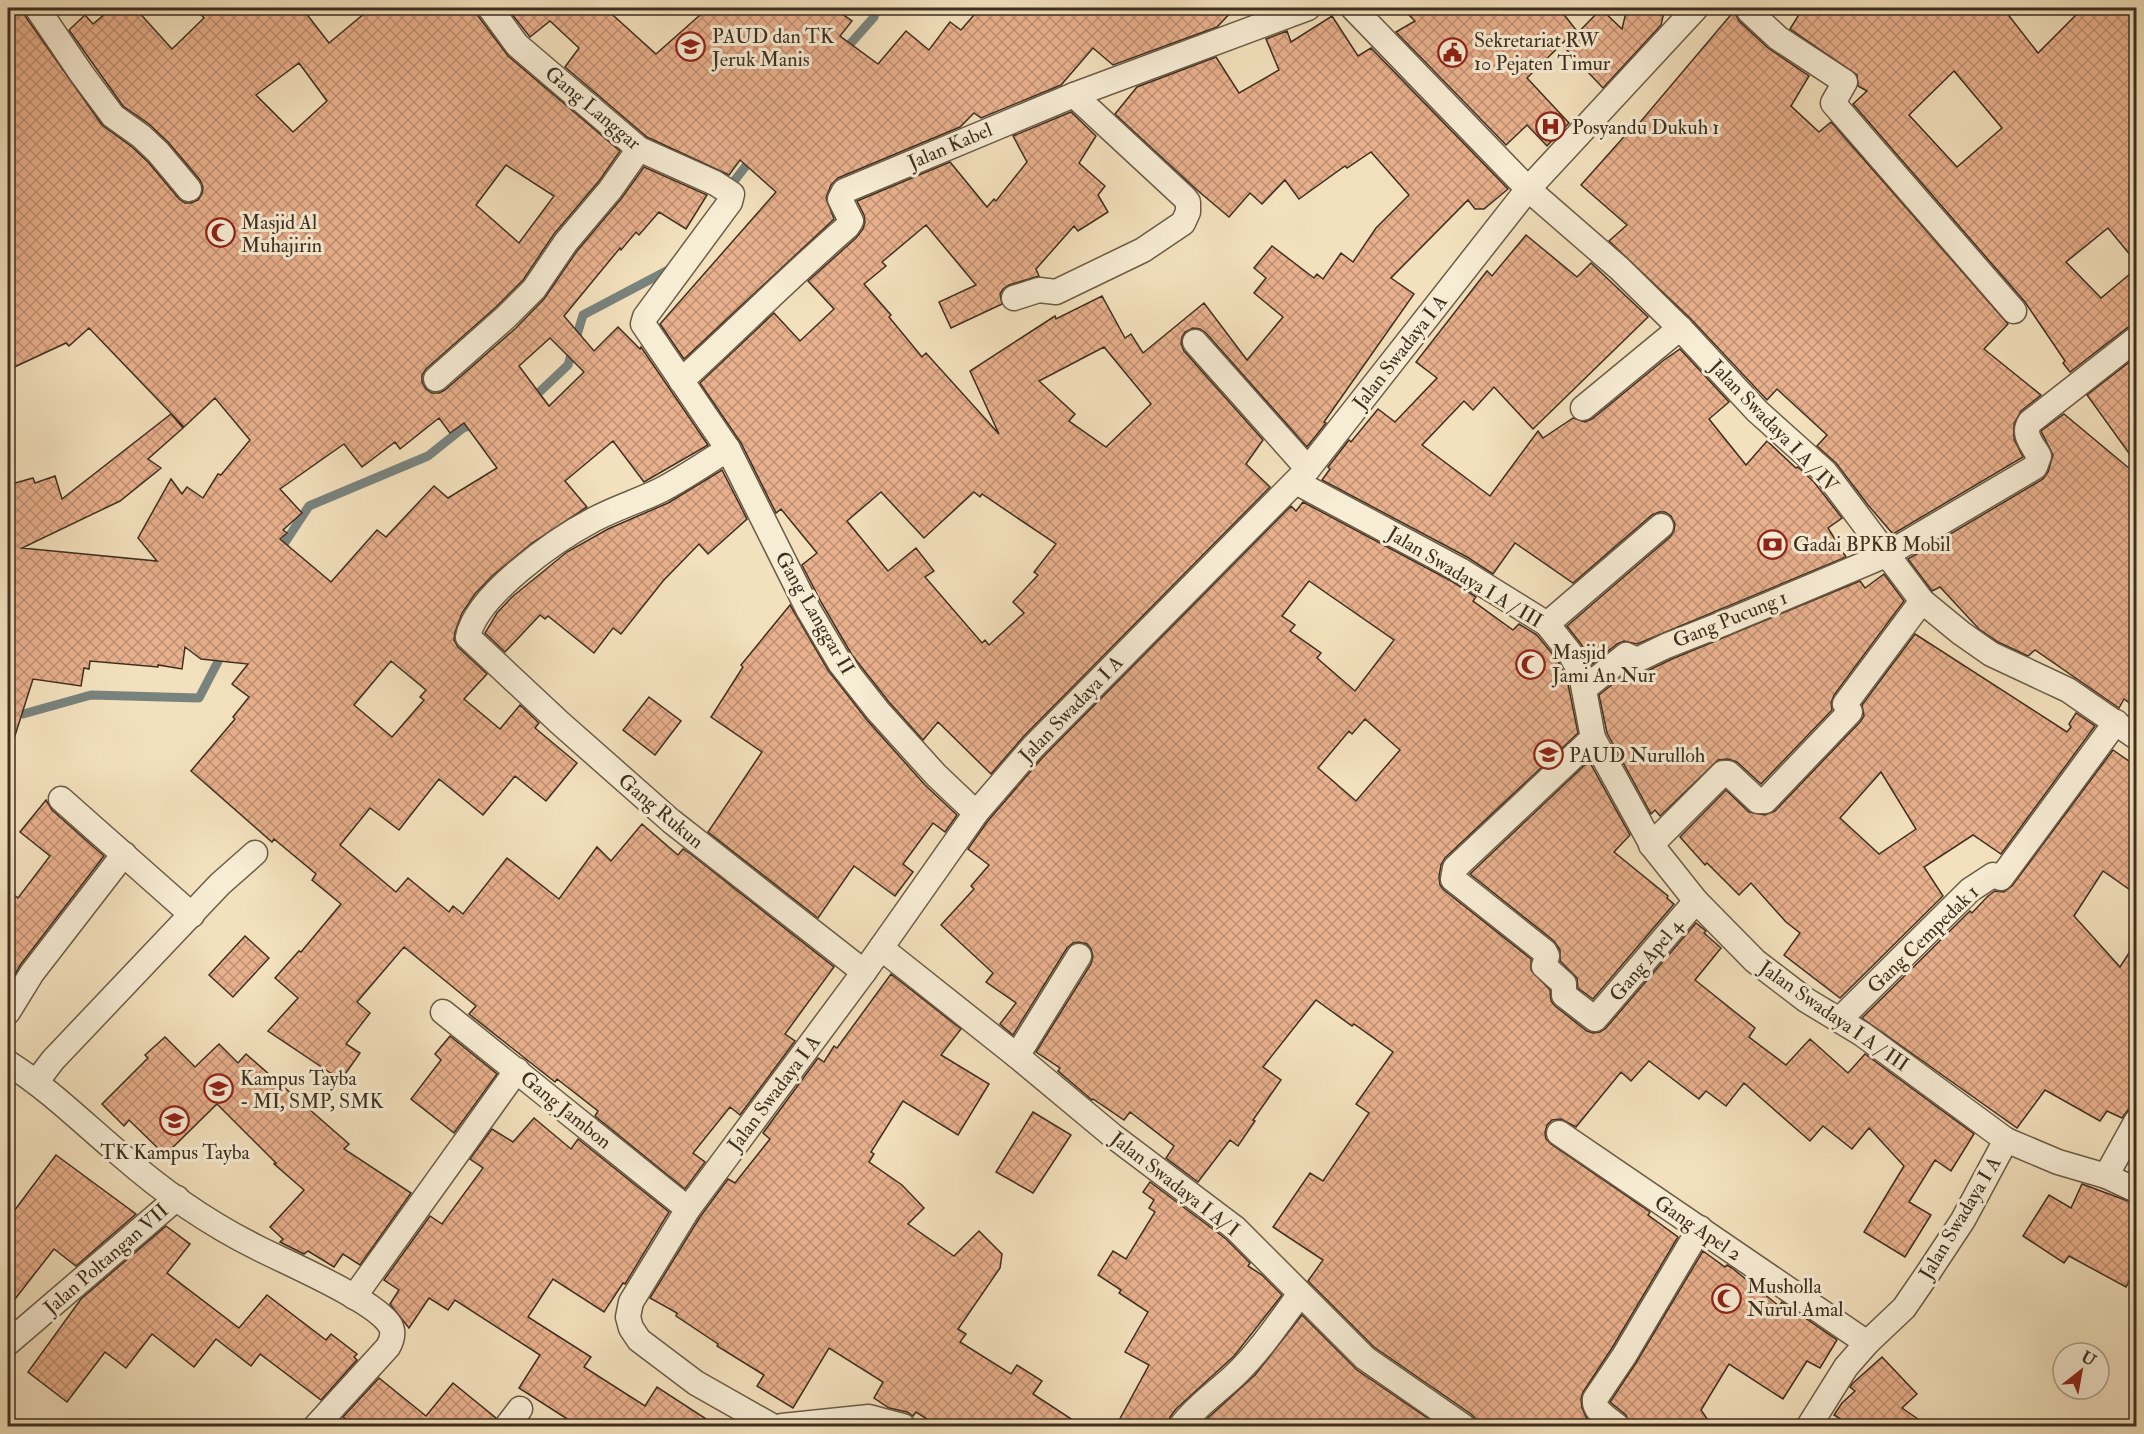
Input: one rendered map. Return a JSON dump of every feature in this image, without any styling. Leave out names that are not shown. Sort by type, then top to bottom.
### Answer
[{"type":"street","points":[[37,8],[81,74],[113,116],[141,136],[189,189]]},
{"type":"street","name":"Gang Langgar","points":[[490,8],[517,45],[639,149],[722,187]]},
{"type":"street","name":"Jalan Kabel","points":[[681,381],[750,318],[802,266],[848,227],[850,217],[840,199],[844,191],[1074,95],[1308,8]]},
{"type":"street","name":"Jalan Swadaya I A / IV","points":[[1353,8],[1528,189],[1620,269],[1680,328],[1757,411],[1825,472],[1922,601],[1991,654],[2068,690],[2136,737]]},
{"type":"street","name":"Jalan Swadaya I A","points":[[772,1426],[696,1383],[639,1340],[631,1328],[628,1317],[631,1302],[688,1209],[864,972],[976,813],[1033,747],[1302,476],[1528,189],[1696,8]]},
{"type":"street","points":[[1748,8],[1778,38],[1845,82],[1833,103],[2014,311]]},
{"type":"street","points":[[1014,298],[1039,290],[1056,292],[1143,250],[1183,222],[1188,212],[1188,202],[1184,197],[1074,95]]},
{"type":"street","points":[[436,379],[534,289],[566,242],[610,190],[639,149]]},
{"type":"street","name":"Gang Langgar II","points":[[722,187],[733,196],[730,202],[643,321],[646,330],[728,449],[808,609],[840,663],[878,711],[936,775],[976,813]]},
{"type":"street","points":[[1583,408],[1680,328]]},
{"type":"street","points":[[1886,555],[2035,467],[2039,456],[2026,435],[2026,428],[2030,422],[2136,339]]},
{"type":"street","points":[[1196,342],[1302,476]]},
{"type":"street","name":"Gang Rukun","points":[[728,449],[661,490],[626,504],[575,530],[512,576],[492,596],[474,621],[468,637],[671,822],[864,972]]},
{"type":"street","name":"Jalan Swadaya I A / III","points":[[1302,476],[1547,624],[1570,653],[1581,674],[1593,738],[1651,844],[1696,901],[1755,961],[1806,1000],[1928,1081],[2006,1140]]},
{"type":"street","points":[[1547,624],[1661,526]]},
{"type":"street","name":"Gang Pucung 1","points":[[1584,689],[1626,655],[1637,660],[1886,555]]},
{"type":"street","points":[[1651,844],[1723,773],[1728,773],[1758,801],[1765,801],[1850,712],[1845,704],[1922,601]]},
{"type":"street","name":"Gang Cempedak 1","points":[[1839,1020],[1970,890],[1993,875],[2001,878],[2116,722]]},
{"type":"street","name":"Gang Apel 4","points":[[1593,738],[1455,868],[1452,876],[1455,881],[1545,952],[1547,956],[1544,966],[1564,984],[1564,995],[1593,1018],[1597,1018],[1696,901]]},
{"type":"street","points":[[61,799],[192,915]]},
{"type":"street","points":[[37,1081],[53,1060],[220,884],[255,853]]},
{"type":"street","points":[[8,1012],[32,974],[124,855]]},
{"type":"street","name":"Jalan Swadaya I A/ I","points":[[881,948],[1113,1136],[1235,1228],[1365,1358],[1463,1426]]},
{"type":"street","points":[[1017,1056],[1079,956]]},
{"type":"street","name":"Gang Jambon","points":[[444,1012],[688,1209]]},
{"type":"street","points":[[8,1063],[37,1081],[123,1157],[177,1198],[243,1241],[354,1297],[386,1320],[392,1337],[388,1347],[316,1426]]},
{"type":"street","points":[[354,1297],[517,1070]]},
{"type":"street","points":[[2106,1176],[2136,1122]]},
{"type":"street","name":"Gang Apel 2","points":[[1559,1133],[1867,1343]]},
{"type":"street","name":"Jalan Swadaya I A","points":[[1809,1426],[1846,1367],[1867,1343],[1904,1308],[1964,1220],[2006,1140],[2058,1162],[2106,1176],[2136,1190]]},
{"type":"street","name":"Jalan Poltangan VII","points":[[8,1343],[177,1198]]},
{"type":"street","points":[[1617,1426],[1596,1408],[1594,1399],[1624,1356],[1700,1228]]},
{"type":"street","points":[[1181,1426],[1208,1396],[1235,1375],[1300,1294]]},
{"type":"street","points":[[782,1426],[869,1417],[903,1426]]},
{"type":"building","points":[[8,8],[23,8],[25,16],[102,125],[148,162],[179,199],[185,203],[191,203],[198,200],[202,194],[203,187],[200,180],[168,142],[149,124],[123,106],[69,30],[85,15],[93,24],[112,8],[135,8],[172,49],[204,18],[195,8],[302,8],[329,43],[371,8],[476,8],[478,16],[508,56],[620,151],[599,181],[554,234],[523,280],[426,369],[422,375],[422,382],[432,393],[445,390],[516,328],[544,299],[577,251],[621,199],[644,167],[707,195],[686,229],[659,212],[639,235],[636,232],[621,250],[620,248],[564,316],[594,351],[618,327],[640,349],[641,347],[708,445],[644,482],[613,441],[565,481],[587,507],[532,543],[492,576],[475,594],[462,613],[455,632],[454,640],[458,647],[487,674],[464,699],[500,729],[520,705],[539,723],[535,728],[577,763],[546,801],[515,776],[483,815],[439,779],[399,830],[370,808],[340,845],[396,892],[408,878],[449,912],[453,906],[463,914],[507,858],[559,899],[597,847],[611,861],[642,824],[678,855],[683,849],[692,855],[834,967],[785,1034],[795,1041],[740,1115],[730,1107],[693,1153],[705,1162],[685,1189],[595,1116],[598,1111],[557,1079],[555,1082],[469,1014],[476,1006],[404,947],[357,1002],[370,1013],[346,1044],[360,1053],[341,1080],[268,1031],[298,998],[275,978],[299,951],[301,952],[341,904],[312,880],[316,874],[274,839],[272,842],[191,771],[235,719],[233,717],[249,697],[232,684],[248,664],[201,659],[185,647],[182,669],[158,665],[158,667],[90,661],[89,669],[84,668],[81,686],[33,679],[13,742],[8,741],[8,485],[33,478],[35,483],[55,476],[62,499],[171,414],[183,428],[148,459],[161,468],[120,501],[22,548],[157,561],[138,538],[171,479],[182,494],[187,487],[203,498],[218,474],[221,475],[250,440],[215,398],[184,427],[89,328],[69,346],[66,343],[8,370]],"holes":[[[299,63],[327,101],[293,132],[256,95]],[[506,165],[554,196],[519,243],[476,205]],[[550,338],[584,372],[549,406],[519,366]],[[439,418],[450,433],[464,423],[497,468],[448,498],[434,486],[386,537],[377,530],[331,582],[280,539],[287,533],[283,530],[302,513],[280,489],[344,444],[362,467],[395,442],[400,449]],[[391,661],[426,690],[420,697],[424,700],[392,737],[354,705]]]},
{"type":"building","points":[[507,8],[605,8],[656,54],[708,8],[834,8],[852,21],[840,36],[878,64],[906,31],[929,50],[950,22],[961,30],[980,8],[1235,8],[1217,27],[1113,65],[1093,48],[1061,85],[981,118],[974,113],[960,127],[838,178],[831,185],[826,198],[834,219],[684,359],[660,324],[776,192],[740,160],[729,175],[647,137],[565,67],[579,48],[550,21],[530,37]]},
{"type":"building","points":[[1402,8],[1559,8],[1576,30],[1527,78],[1569,123],[1547,146],[1527,125],[1506,145],[1396,32],[1415,21]]},
{"type":"building","points":[[1627,8],[1665,8],[1661,25],[1603,88],[1564,47],[1601,9],[1622,29]]},
{"type":"building","points":[[1803,8],[2003,8],[2038,53],[2083,8],[2136,8],[2136,262],[2108,228],[2066,262],[2101,298],[2136,269],[2136,325],[2127,328],[2070,372],[2025,302],[1853,104],[1867,91],[1858,86],[1857,75],[1790,29]],"holes":[[[1954,71],[2002,128],[1957,167],[1909,115]]]},
{"type":"building","points":[[1734,11],[1739,21],[1768,48],[1809,76],[1791,106],[1819,132],[1831,122],[2008,324],[1984,349],[2041,395],[2021,411],[2014,424],[2014,439],[2023,457],[1893,534],[1836,463],[1817,446],[1827,435],[1777,389],[1767,400],[1690,318],[1609,241],[1627,225],[1581,185],[1629,131],[1631,133]]},
{"type":"building","points":[[1332,16],[1358,56],[1371,48],[1508,189],[1484,209],[1475,209],[1468,200],[1391,278],[1414,294],[1324,422],[1326,423],[1307,447],[1206,333],[1193,328],[1185,332],[1181,344],[1184,351],[1263,440],[1246,464],[1270,487],[1023,737],[991,774],[938,722],[923,740],[852,655],[802,565],[817,553],[781,509],[776,513],[741,443],[700,383],[774,313],[800,341],[834,309],[808,281],[863,229],[864,215],[857,201],[950,162],[987,207],[994,199],[996,201],[1027,162],[1013,136],[1071,112],[1096,136],[1079,163],[1105,186],[1098,195],[1108,212],[1078,231],[1074,226],[1036,269],[1039,276],[1009,285],[1000,294],[1002,304],[951,328],[939,302],[976,285],[926,225],[882,262],[886,266],[864,284],[891,315],[889,317],[922,357],[926,353],[999,434],[970,371],[1055,316],[1056,319],[1102,296],[1125,338],[1131,334],[1143,353],[1204,303],[1247,360],[1283,317],[1254,293],[1266,278],[1254,268],[1272,246],[1314,278],[1317,274],[1323,279],[1341,253],[1353,262],[1376,228],[1409,195],[1371,152],[1347,168],[1345,166],[1299,199],[1285,180],[1262,204],[1250,193],[1229,217],[1115,114],[1137,87],[1216,57],[1239,93],[1279,70],[1266,39],[1287,31],[1291,42]],"holes":[[[1104,347],[1151,404],[1106,447],[1069,421],[1075,414],[1039,381]],[[881,492],[924,538],[974,492],[980,497],[982,494],[1056,544],[1034,572],[1038,575],[1013,602],[1024,613],[989,645],[985,640],[982,643],[925,577],[934,571],[916,548],[888,571],[847,521]]]},
{"type":"building","points":[[1526,235],[1577,277],[1591,263],[1648,317],[1533,429],[1494,387],[1473,410],[1464,401],[1422,445],[1490,496],[1538,431],[1543,438],[1573,418],[1585,422],[1592,419],[1680,349],[1729,402],[1709,419],[1746,465],[1767,441],[1814,482],[1842,518],[1828,528],[1846,557],[1637,644],[1624,641],[1592,664],[1581,644],[1567,626],[1670,537],[1675,524],[1671,516],[1665,512],[1652,515],[1573,583],[1515,543],[1493,574],[1467,557],[1322,480],[1330,469],[1328,467],[1349,440],[1351,442],[1378,409],[1395,422],[1437,378],[1416,362],[1487,271],[1492,276]]},
{"type":"building","points":[[2136,357],[2136,463],[2087,395]]},
{"type":"building","points":[[2064,414],[2136,474],[2136,708],[2124,699],[2119,708],[2035,650],[2028,656],[1998,642],[1979,629],[1940,587],[1932,591],[1908,559],[2043,479],[2048,472],[2053,455],[2041,431]]},
{"type":"building","points":[[722,470],[747,519],[708,554],[699,544],[663,581],[621,634],[613,628],[594,653],[548,616],[545,619],[540,615],[505,652],[485,633],[497,613],[512,597],[567,552],[608,529],[668,503]]},
{"type":"building","points":[[1303,502],[1453,582],[1476,597],[1473,601],[1513,630],[1519,624],[1537,635],[1558,661],[1567,679],[1578,733],[1445,858],[1439,877],[1440,885],[1444,890],[1531,959],[1531,970],[1550,990],[1551,1001],[1555,1006],[1587,1031],[1600,1032],[1606,1028],[1696,923],[1721,948],[1695,980],[1755,1028],[1749,1037],[1786,1065],[1810,1039],[1848,1073],[1865,1054],[1974,1134],[1951,1171],[1935,1160],[1909,1202],[1931,1215],[1905,1257],[1864,1232],[1904,1166],[1869,1128],[1852,1149],[1823,1126],[1810,1141],[1744,1083],[1726,1106],[1706,1091],[1699,1099],[1649,1061],[1631,1081],[1621,1072],[1576,1127],[1561,1119],[1552,1120],[1547,1125],[1546,1139],[1650,1212],[1648,1215],[1678,1237],[1583,1392],[1582,1408],[1587,1419],[1595,1426],[1477,1426],[1476,1419],[1471,1414],[1374,1347],[1308,1281],[1323,1260],[1273,1227],[1310,1173],[1323,1181],[1369,1113],[1356,1104],[1393,1052],[1316,1000],[1263,1067],[1281,1080],[1253,1120],[1255,1121],[1238,1146],[1230,1140],[1198,1182],[1166,1158],[1174,1146],[1130,1112],[1124,1120],[1092,1100],[1058,1071],[1060,1068],[1036,1052],[1091,964],[1093,956],[1087,944],[1073,943],[1067,948],[1013,1035],[1000,1024],[1016,1003],[986,982],[993,973],[941,925],[974,889],[971,886],[989,865],[968,849],[987,822],[1043,757],[1291,506],[1296,511]],"holes":[[[1309,581],[1394,640],[1355,691],[1317,658],[1321,653],[1290,631],[1295,625],[1282,616]],[[1365,719],[1400,750],[1356,801],[1318,768],[1349,731],[1352,734]]]},
{"type":"building","points":[[1884,574],[1904,601],[1834,695],[1831,703],[1832,710],[1761,784],[1737,762],[1728,759],[1718,760],[1660,816],[1655,810],[1651,814],[1607,733],[1599,695],[1628,672],[1643,673],[1860,581],[1865,588]]},
{"type":"building","points":[[790,605],[828,670],[867,720],[925,785],[957,815],[945,832],[933,823],[903,864],[913,872],[895,896],[854,866],[818,918],[708,832],[762,752],[711,717],[743,667],[741,665]]},
{"type":"building","points":[[1915,634],[2067,732],[2076,713],[2095,726],[2001,854],[1973,835],[1924,867],[1943,896],[1840,998],[1784,955],[1800,933],[1786,922],[1751,883],[1739,895],[1707,863],[1705,865],[1680,837],[1726,790],[1749,812],[1765,815],[1775,811],[1860,722],[1864,716],[1862,705]],"holes":[[[1881,772],[1916,829],[1879,854],[1840,818]]]},
{"type":"building","points":[[649,697],[681,721],[655,755],[623,730]]},
{"type":"building","points":[[2113,750],[2136,766],[2136,894],[2103,871],[2074,916],[2120,967],[2136,942],[2136,1108],[2128,1110],[2122,1118],[2107,1111],[2100,1121],[2045,1090],[2017,1128],[1862,1018],[1970,911],[1972,913],[1995,891],[2004,892],[2012,886]]},
{"type":"building","points":[[1589,761],[1630,835],[1614,852],[1668,896],[1667,898],[1674,904],[1593,999],[1578,988],[1577,978],[1560,961],[1560,950],[1554,941],[1470,874]]},
{"type":"building","points":[[46,800],[52,810],[104,856],[21,964],[8,986],[8,890],[18,898],[50,856],[20,832]]},
{"type":"building","points":[[245,936],[269,958],[233,997],[209,975]]},
{"type":"building","points":[[891,974],[961,1029],[941,1055],[989,1084],[958,1135],[903,1101],[871,1152],[874,1154],[869,1162],[902,1185],[924,1208],[908,1224],[954,1256],[979,1231],[1002,1254],[1000,1268],[958,1329],[966,1334],[960,1342],[1011,1374],[1017,1365],[1042,1381],[1033,1394],[1082,1426],[938,1426],[916,1412],[913,1416],[907,1412],[889,1408],[874,1398],[883,1382],[829,1348],[793,1408],[757,1386],[764,1375],[717,1346],[718,1344],[676,1316],[677,1313],[650,1298],[700,1217],[728,1179],[735,1183],[770,1139],[763,1133],[818,1058],[824,1062],[834,1046],[837,1048]]},
{"type":"building","points":[[450,1036],[497,1074],[454,1133],[411,1099],[441,1060],[435,1054]]},
{"type":"building","points":[[165,1037],[195,1067],[219,1044],[238,1063],[246,1054],[349,1144],[344,1149],[411,1193],[360,1265],[343,1254],[334,1267],[308,1251],[304,1254],[280,1242],[283,1239],[270,1227],[304,1190],[274,1164],[276,1163],[217,1104],[165,1155],[129,1120],[124,1126],[102,1104],[148,1058],[145,1055]]},
{"type":"building","points":[[1033,1112],[1071,1135],[1033,1193],[996,1172]]},
{"type":"building","points":[[534,1118],[571,1149],[578,1139],[669,1212],[625,1284],[623,1283],[604,1312],[553,1279],[528,1317],[591,1357],[584,1367],[645,1406],[657,1387],[717,1426],[578,1426],[519,1388],[540,1355],[455,1300],[448,1310],[429,1298],[409,1328],[390,1304],[399,1290],[384,1280],[430,1216],[442,1224],[483,1168],[470,1159],[492,1129],[513,1142]]},
{"type":"building","points":[[56,1155],[136,1214],[76,1266],[54,1249],[8,1308],[8,1219]]},
{"type":"building","points":[[1150,1182],[1226,1239],[1250,1263],[1248,1266],[1262,1275],[1282,1295],[1234,1356],[1176,1409],[1167,1426],[1116,1426],[1149,1365],[1125,1352],[1148,1312],[1119,1293],[1121,1290],[1098,1275],[1113,1251],[1126,1259],[1155,1212],[1149,1208],[1154,1200],[1143,1192]]},
{"type":"building","points":[[2082,1184],[2136,1204],[2136,1268],[2126,1287],[2069,1256],[2064,1263],[2023,1236],[2049,1195],[2071,1208]]},
{"type":"building","points":[[166,1226],[190,1244],[167,1273],[239,1328],[267,1295],[326,1340],[331,1334],[357,1354],[354,1357],[357,1360],[321,1400],[260,1354],[251,1366],[216,1339],[194,1367],[152,1334],[126,1368],[105,1352],[67,1402],[28,1372],[81,1299]]},
{"type":"building","points":[[1703,1251],[1725,1267],[1727,1265],[1732,1268],[1779,1306],[1782,1302],[1837,1340],[1820,1368],[1807,1361],[1783,1399],[1729,1364],[1701,1410],[1712,1426],[1631,1426],[1626,1415],[1610,1402]]},
{"type":"building","points":[[1302,1315],[1357,1370],[1439,1426],[1199,1426],[1255,1375]]},
{"type":"building","points":[[1882,1357],[1917,1394],[1902,1408],[1928,1426],[1852,1426],[1834,1415],[1842,1403],[1855,1391],[1850,1387],[1852,1384]]},
{"type":"building","points":[[379,1378],[426,1416],[453,1383],[496,1418],[493,1426],[356,1426],[343,1417]]},
{"type":"waterway","points":[[843,52],[874,17],[876,8]]},
{"type":"waterway","points":[[728,189],[752,158]]},
{"type":"waterway","points":[[532,399],[568,365],[583,315],[672,268]]},
{"type":"waterway","points":[[278,553],[309,506],[428,456],[463,428],[477,424]]},
{"type":"waterway","points":[[8,709],[23,714],[91,695],[199,698],[223,652]]},
{"type":"place","name":"PAUD dan TK Jeruk Manis","points":[[691,47]]},
{"type":"place","name":"Sekretariat RW 10 Pejaten Timur","points":[[1453,52]]},
{"type":"place","name":"Posyandu Dukuh 1","points":[[1551,127]]},
{"type":"place","name":"Masjid Al Muhajirin","points":[[220,233]]},
{"type":"place","name":"Gadai BPKB Mobil","points":[[1772,544]]},
{"type":"place","name":"Masjid Jami An Nur","points":[[1531,664]]},
{"type":"place","name":"PAUD Nurulloh","points":[[1548,755]]},
{"type":"place","name":"Kampus Tayba - MI, SMP, SMK","points":[[219,1089]]},
{"type":"place","name":"TK Kampus Tayba","points":[[175,1121]]},
{"type":"place","name":"Musholla Nurul Amal","points":[[1726,1298]]}]
